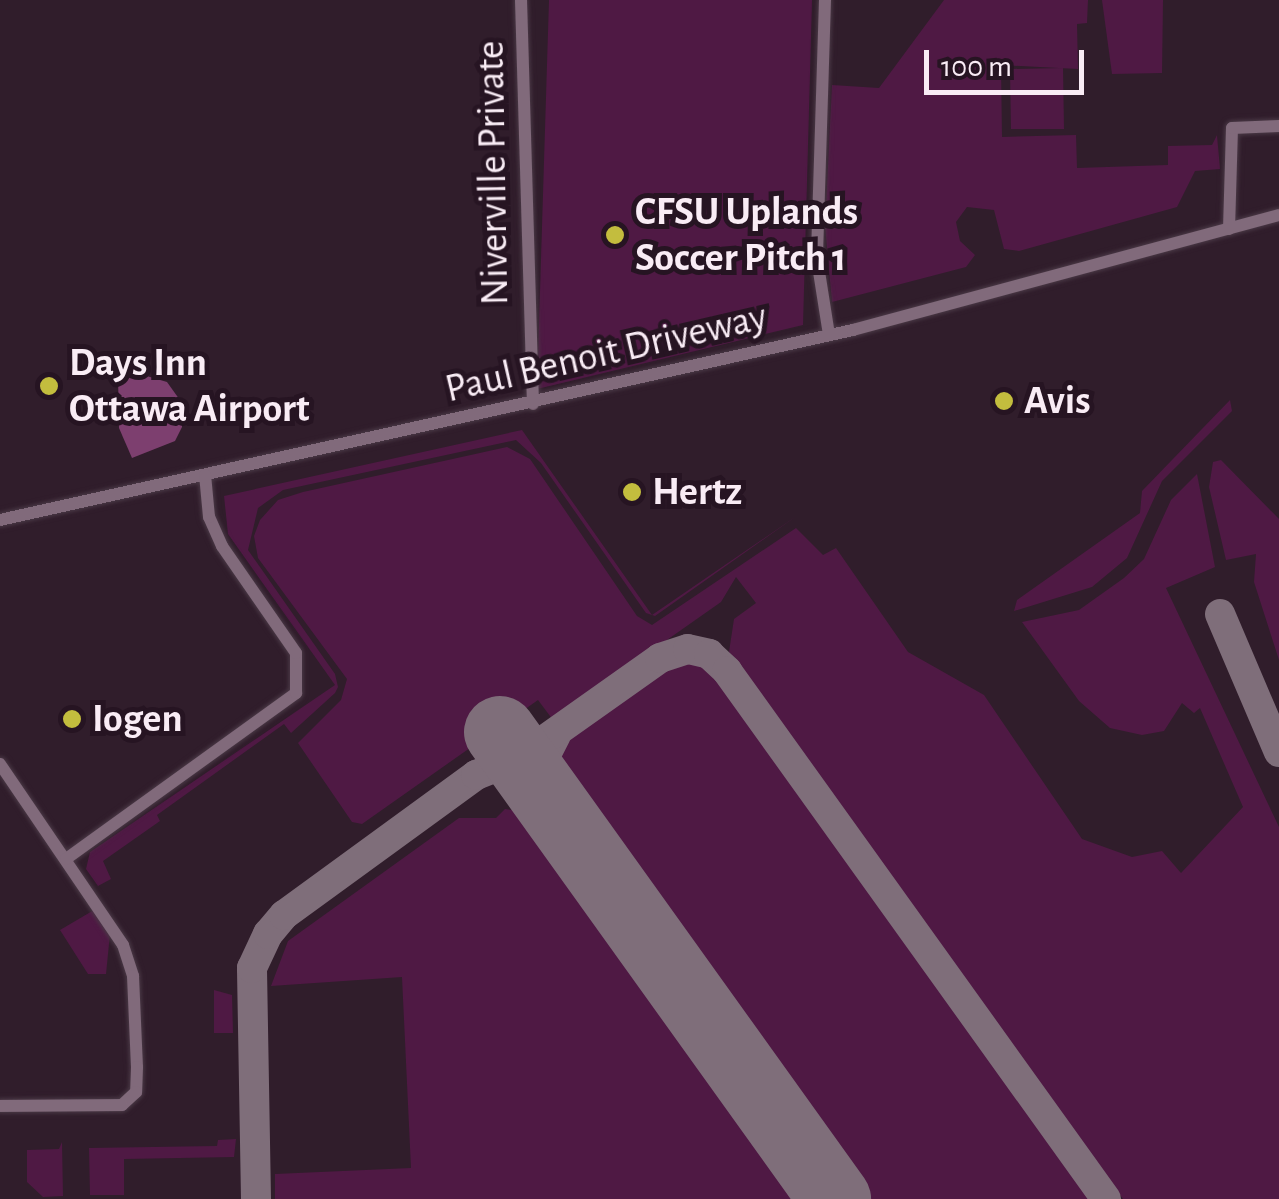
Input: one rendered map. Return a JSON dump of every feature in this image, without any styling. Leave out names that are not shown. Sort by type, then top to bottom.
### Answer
[{"type":"street","name":"Niverville Private","points":[[522,0],[533,404]]},
{"type":"street","points":[[825,0],[817,258],[828,335]]},
{"type":"street","points":[[1229,228],[1232,128],[1279,126]]},
{"type":"street","name":"Paul Benoit Driveway","points":[[0,520],[533,404],[828,335],[1279,215]]},
{"type":"street","points":[[66,859],[296,694],[296,653],[222,546],[210,517],[205,475]]},
{"type":"street","points":[[0,764],[66,859],[130,964],[137,1087],[122,1105],[0,1106]]},
{"type":"shaded area","points":[[549,0],[812,0],[803,325],[537,389]]},
{"type":"shaded area","points":[[944,0],[1088,0],[1087,23],[1077,24],[1078,69],[1001,65],[1002,137],[1076,135],[1077,168],[1168,165],[1168,146],[1212,145],[1217,135],[1220,169],[1195,171],[1177,207],[1019,251],[1004,249],[994,210],[967,207],[956,222],[960,241],[975,255],[966,267],[832,302],[825,226],[832,85],[879,88]]},
{"type":"shaded area","points":[[1102,0],[1163,0],[1162,73],[1112,74]]},
{"type":"shaded area","points":[[1063,68],[1064,129],[1011,129],[1010,69]]},
{"type":"shaded area","points":[[133,372],[167,382],[182,403],[182,427],[175,441],[132,458],[119,428],[118,375]]},
{"type":"shaded area","points":[[1230,400],[1232,411],[1162,481],[1127,558],[1092,587],[1014,611],[1017,600],[1140,513],[1142,491]]},
{"type":"shaded area","points":[[522,430],[652,615],[646,613],[541,463],[516,440],[283,490],[258,508],[248,550],[335,674],[338,687],[291,733],[284,724],[157,815],[160,821],[103,861],[111,879],[98,886],[86,869],[90,852],[335,685],[228,534],[224,496]]},
{"type":"shaded area","points":[[507,447],[530,459],[637,616],[652,625],[796,528],[823,555],[836,548],[908,652],[984,695],[1082,839],[1132,857],[1162,851],[1181,873],[1243,807],[1200,708],[1194,713],[1182,703],[1164,731],[1142,735],[1110,728],[1079,701],[1022,622],[1079,610],[1124,578],[1144,559],[1171,500],[1197,474],[1215,567],[1166,588],[1279,827],[1279,1199],[1123,1199],[729,652],[734,619],[756,603],[736,577],[721,602],[553,720],[538,700],[362,824],[352,822],[298,743],[341,700],[347,679],[258,558],[254,536],[260,520],[278,500],[303,492]]},
{"type":"shaded area","points":[[1221,460],[1279,519],[1279,660],[1254,582],[1256,554],[1226,560],[1209,487],[1213,462]]},
{"type":"shaded area","points":[[798,515],[655,616],[652,615]]},
{"type":"shaded area","points":[[677,660],[712,667],[1091,1199],[860,1199],[557,779],[563,744]]},
{"type":"shaded area","points":[[505,809],[536,813],[810,1199],[275,1199],[275,1174],[411,1168],[402,977],[271,986],[288,941],[459,818],[496,818]]},
{"type":"shaded area","points":[[94,910],[110,934],[106,974],[88,974],[60,930]]},
{"type":"shaded area","points":[[214,990],[232,995],[233,1033],[214,1033]]},
{"type":"shaded area","points":[[236,1139],[234,1157],[124,1159],[124,1195],[90,1195],[89,1148],[217,1146],[218,1140]]},
{"type":"shaded area","points":[[62,1142],[63,1196],[43,1197],[27,1182],[27,1150],[59,1149]]},
{"type":"taxiway","points":[[1220,614],[1279,752]]},
{"type":"taxiway","points":[[256,1199],[252,968],[268,934],[284,915],[476,775],[519,758],[660,658],[688,649],[709,654],[727,671],[1106,1199]]},
{"type":"taxiway","points":[[556,735],[542,763],[546,790],[611,881]]},
{"type":"runway","points":[[500,732],[835,1199]]},
{"type":"place","name":"CFSU Uplands Soccer Pitch 1","points":[[615,235]]},
{"type":"place","name":"Days Inn Ottawa Airport","points":[[49,386]]},
{"type":"place","name":"Avis","points":[[1004,401]]},
{"type":"place","name":"Hertz","points":[[632,492]]},
{"type":"place","name":"Iogen","points":[[72,719]]}]
